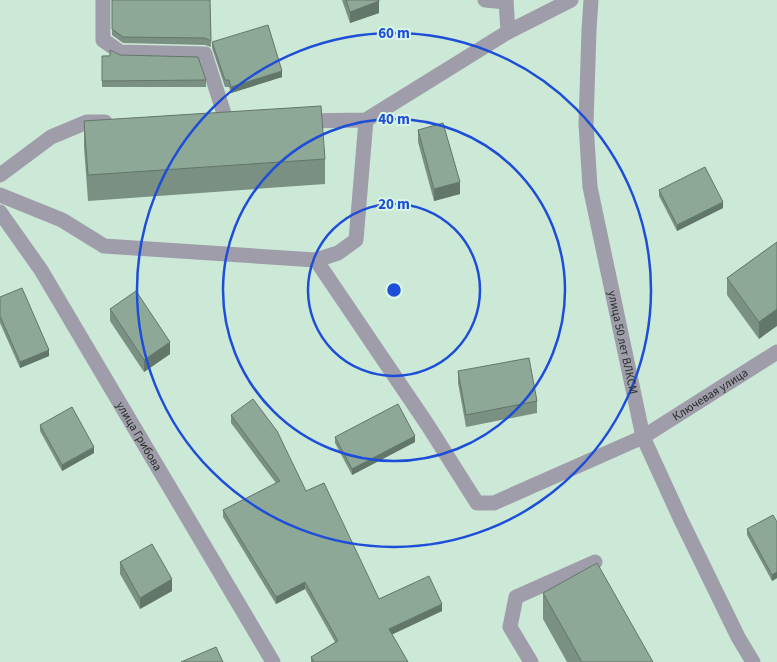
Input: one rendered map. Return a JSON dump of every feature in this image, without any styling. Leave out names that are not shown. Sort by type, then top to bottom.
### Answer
[{"type":"street","points":[[103,0],[103,40],[120,52],[205,54],[232,123],[209,123]]},
{"type":"street","points":[[485,0],[506,1],[508,32]]},
{"type":"street","points":[[287,122],[366,120],[508,32],[571,0]]},
{"type":"street","name":"улица 50 лет ВЛКСМ","points":[[592,0],[589,30],[586,124],[590,187],[643,437],[701,562],[738,637],[753,662]]},
{"type":"street","points":[[0,195],[62,220],[104,246],[316,260],[338,253],[356,240],[366,120]]},
{"type":"street","points":[[0,175],[51,137],[87,122],[115,122]]},
{"type":"street","name":"улица Грибова","points":[[0,212],[41,270],[273,662]]},
{"type":"street","name":"Ключевая улица","points":[[316,260],[478,503],[494,503],[643,437],[777,352]]},
{"type":"street","points":[[531,662],[510,627],[516,597],[595,562]]},
{"type":"building","points":[[112,0],[210,0],[211,41],[205,38],[123,37],[112,29]]},
{"type":"building","points":[[346,0],[379,0],[379,1],[350,12]]},
{"type":"building","points":[[268,25],[282,71],[231,87],[229,80],[225,80],[212,42]]},
{"type":"building","points":[[110,50],[120,55],[198,57],[206,80],[102,81],[102,56],[110,56]]},
{"type":"building","points":[[321,106],[325,159],[88,175],[84,121]]},
{"type":"building","points":[[443,123],[460,182],[434,189],[418,130]]},
{"type":"building","points":[[705,167],[723,202],[677,225],[659,190]]},
{"type":"building","points":[[777,242],[777,309],[759,322],[727,278]]},
{"type":"building","points":[[22,288],[49,350],[20,362],[0,316],[0,297]]},
{"type":"building","points":[[136,291],[170,342],[144,360],[110,309]]},
{"type":"building","points":[[529,358],[537,401],[466,415],[458,371]]},
{"type":"building","points":[[253,399],[277,431],[306,491],[324,483],[379,599],[429,576],[442,604],[389,629],[408,662],[314,662],[311,657],[338,641],[305,582],[276,597],[223,510],[280,481],[231,415]]},
{"type":"building","points":[[398,404],[415,436],[352,469],[335,437]]},
{"type":"building","points":[[72,407],[94,447],[62,465],[40,425]]},
{"type":"building","points":[[773,515],[777,522],[777,572],[772,575],[747,529]]},
{"type":"building","points":[[152,544],[172,579],[140,598],[120,562]]},
{"type":"building","points":[[597,563],[653,662],[582,662],[543,593]]},
{"type":"building","points":[[216,647],[223,662],[181,662]]}]
